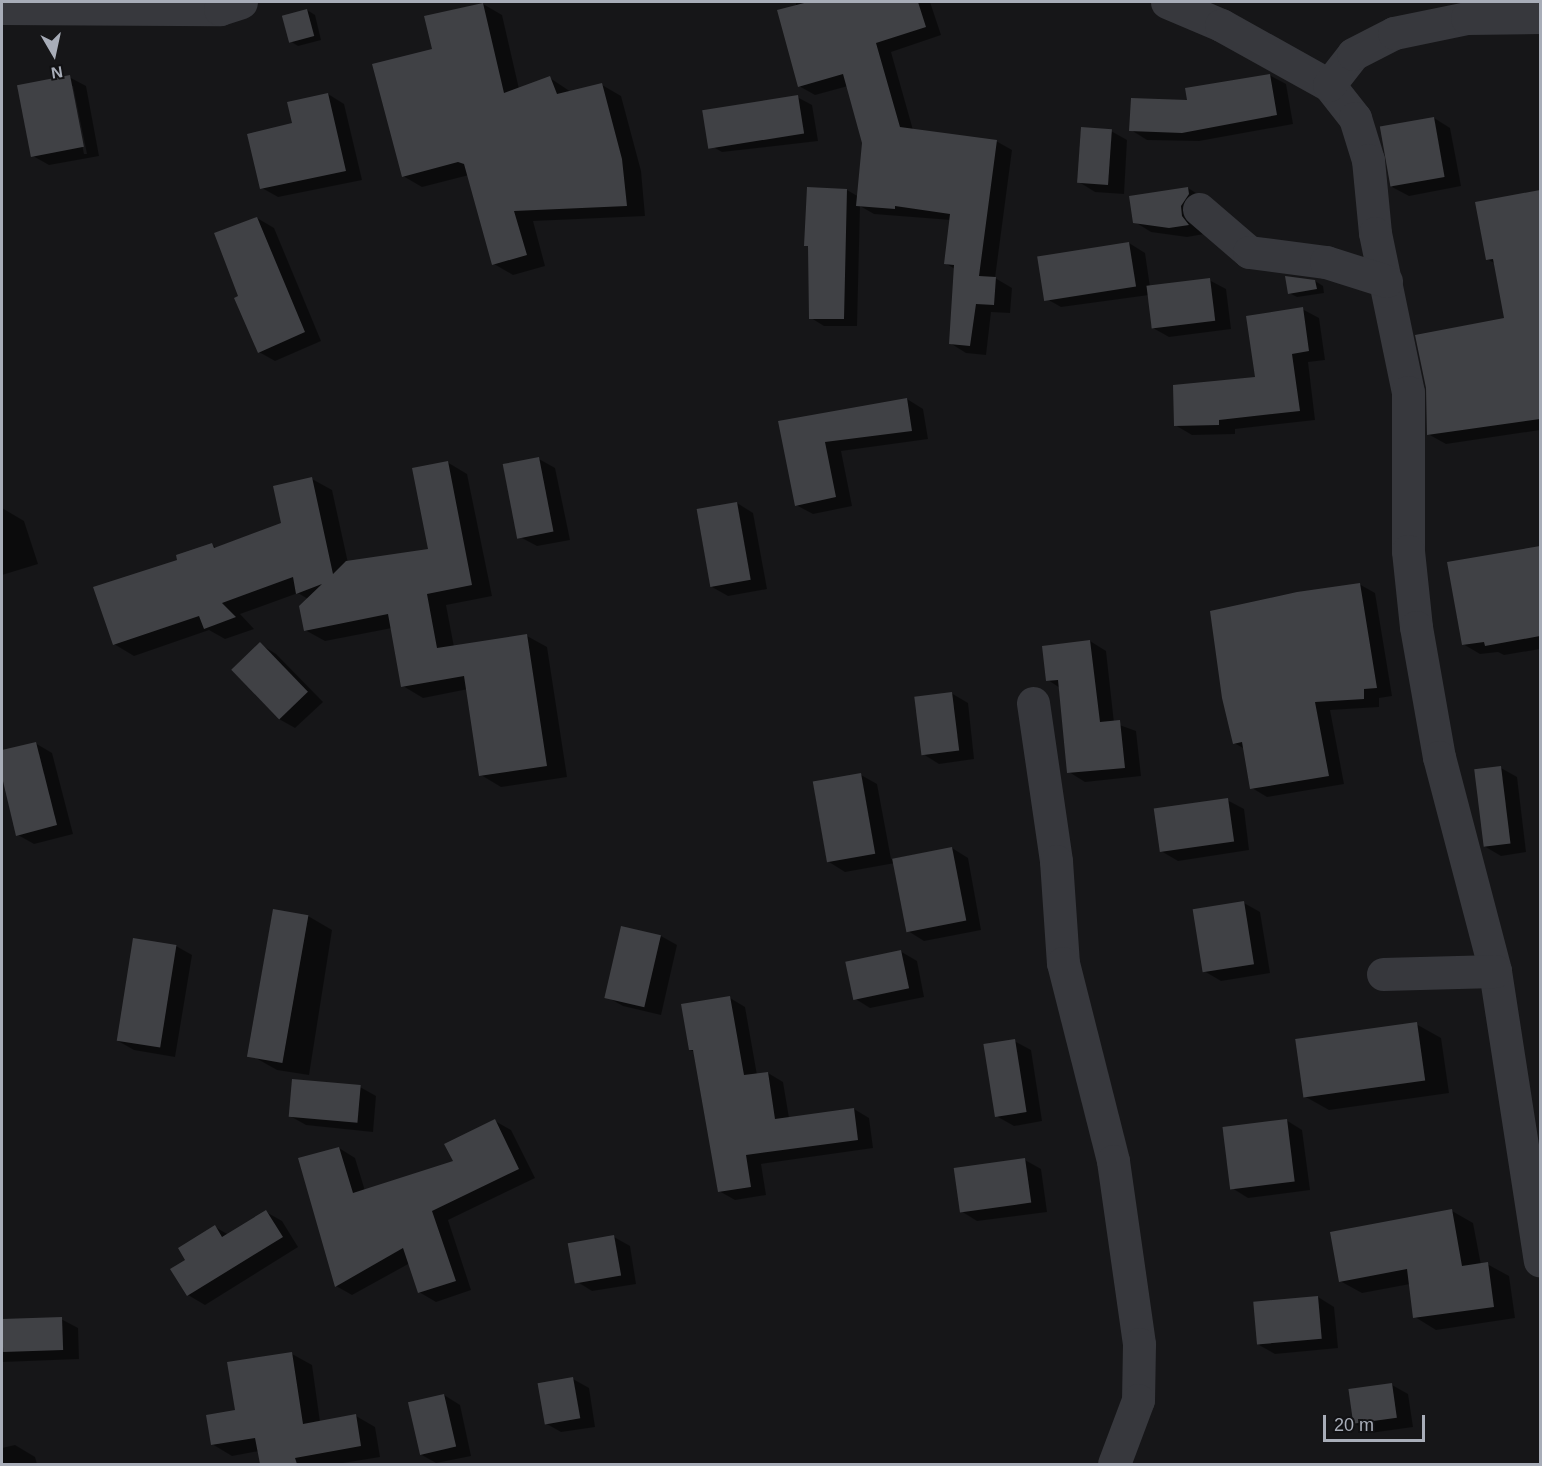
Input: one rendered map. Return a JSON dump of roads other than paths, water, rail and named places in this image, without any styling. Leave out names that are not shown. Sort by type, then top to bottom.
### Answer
[{"type":"street","points":[[2,8],[220,9],[240,2]]},
{"type":"street","points":[[1167,2],[1221,25],[1329,85],[1355,118],[1368,160],[1375,233],[1408,392],[1408,550],[1416,627],[1439,757],[1495,971],[1540,1261]]},
{"type":"street","points":[[1329,85],[1353,54],[1394,33],[1467,18],[1540,17]]},
{"type":"street","points":[[1199,209],[1249,252],[1326,262],[1386,281]]},
{"type":"street","points":[[1033,703],[1056,861],[1064,963],[1113,1161],[1139,1344],[1138,1400],[1114,1464]]},
{"type":"street","points":[[1383,974],[1495,971]]}]
